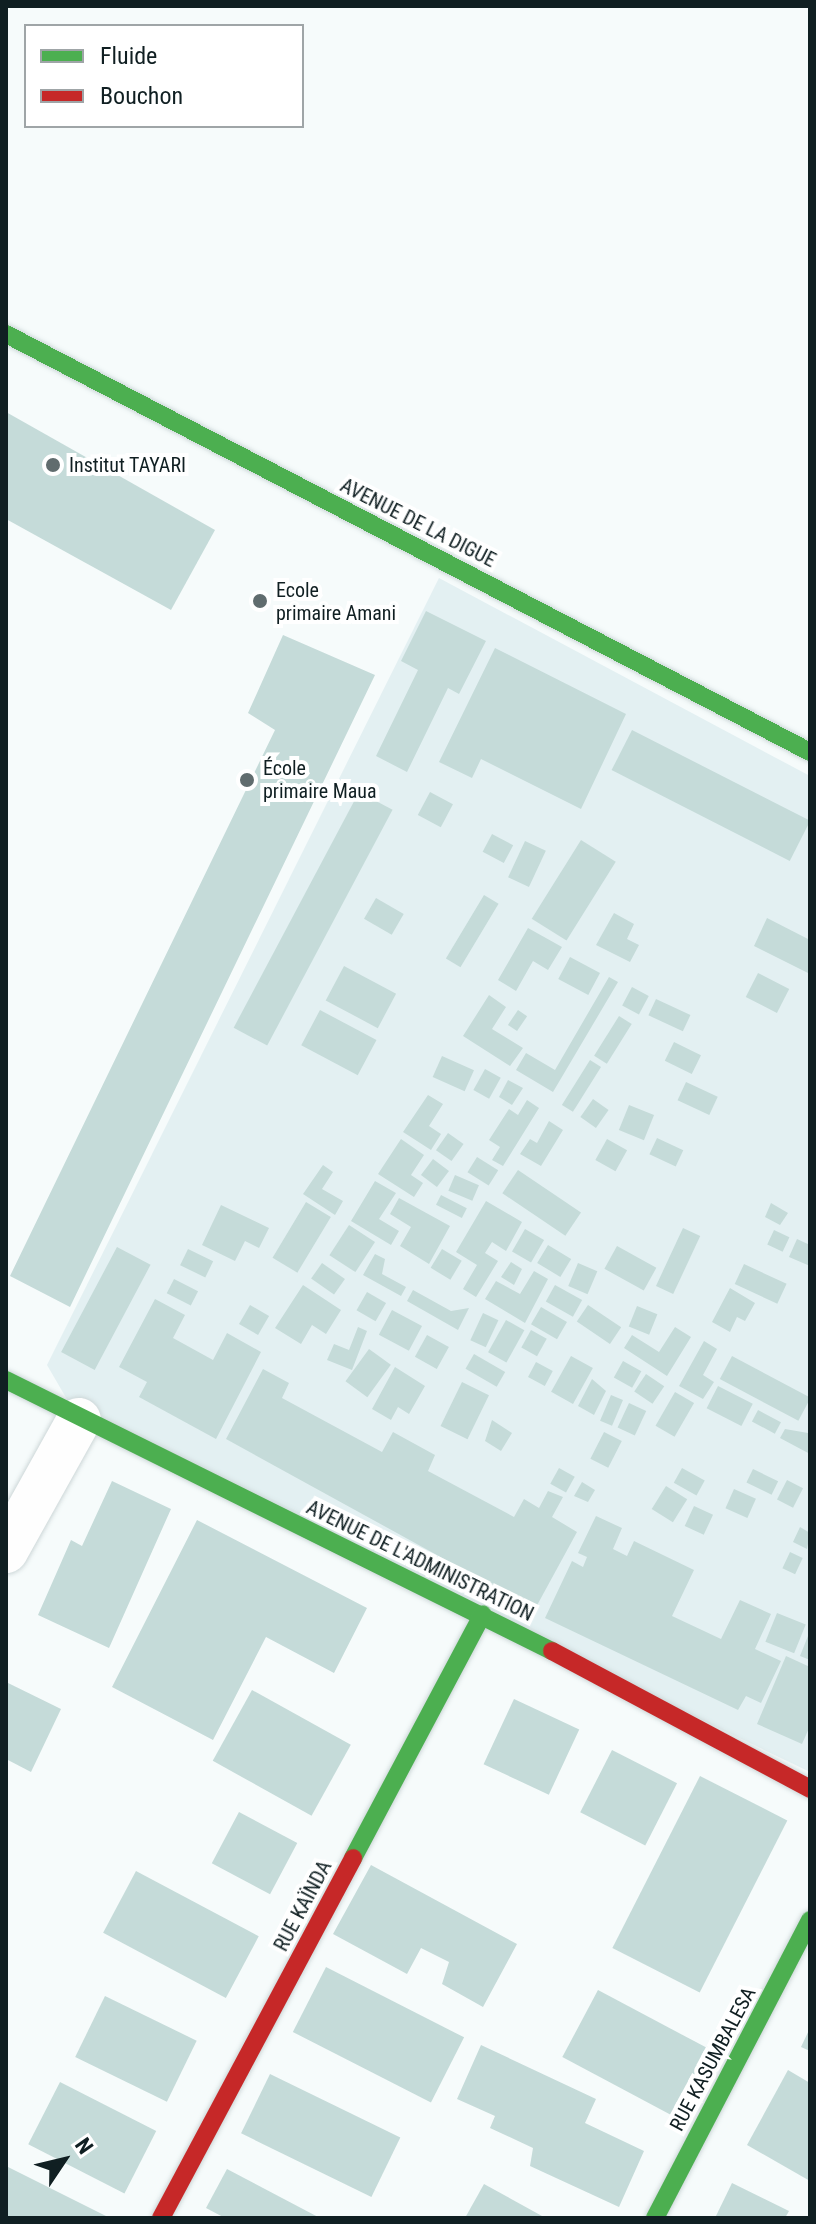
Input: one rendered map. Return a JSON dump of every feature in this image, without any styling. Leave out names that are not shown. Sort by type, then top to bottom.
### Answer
[{"type":"street","name":"AVENUE DE LA DIGUE","points":[[6,334],[810,752]]},
{"type":"street","name":"AVENUE DE L'ADMINISTRATION","points":[[6,1380],[79,1420],[483,1614],[810,1789]]},
{"type":"street","points":[[6,1551],[79,1420]]},
{"type":"street","name":"RUE KAÏNDA","points":[[161,2218],[483,1614]]},
{"type":"street","name":"RUE KASUMBALESA","points":[[655,2218],[810,1920]]},
{"type":"shaded area","points":[[439,578],[810,776],[810,1772],[79,1420],[47,1365]]},
{"type":"building","name":"Institut TAYARI","points":[[6,412],[215,530],[171,610],[6,519]]},
{"type":"building","points":[[426,611],[486,641],[459,694],[448,688],[407,772],[376,756],[418,670],[401,661]]},
{"type":"building","points":[[283,635],[375,675],[70,1307],[10,1276],[275,730],[248,713]]},
{"type":"building","points":[[495,648],[626,714],[581,809],[481,759],[472,778],[439,762]]},
{"type":"building","points":[[632,730],[810,821],[790,861],[612,770]]},
{"type":"building","points":[[359,792],[393,810],[267,1046],[234,1028]]},
{"type":"building","points":[[430,792],[453,804],[441,827],[418,815]]},
{"type":"building","points":[[492,834],[513,845],[504,863],[483,852]]},
{"type":"building","points":[[581,840],[616,862],[566,941],[532,919]]},
{"type":"building","points":[[525,841],[546,851],[529,887],[508,877]]},
{"type":"building","points":[[484,895],[499,904],[460,967],[446,958]]},
{"type":"building","points":[[376,898],[404,914],[392,935],[364,919]]},
{"type":"building","points":[[614,913],[634,924],[627,939],[639,945],[630,962],[596,945]]},
{"type":"building","points":[[767,918],[810,940],[810,974],[754,946]]},
{"type":"building","points":[[528,928],[562,947],[548,970],[533,961],[516,991],[498,980]]},
{"type":"building","points":[[570,957],[600,973],[588,995],[558,979]]},
{"type":"building","points":[[344,966],[396,994],[378,1028],[326,1000]]},
{"type":"building","points":[[758,973],[789,989],[777,1013],[746,997]]},
{"type":"building","points":[[609,977],[618,982],[553,1092],[516,1070],[526,1053],[555,1070]]},
{"type":"building","points":[[632,987],[649,996],[639,1014],[622,1006]]},
{"type":"building","points":[[489,995],[506,1007],[492,1029],[523,1048],[510,1066],[463,1036]]},
{"type":"building","points":[[656,999],[690,1015],[683,1031],[648,1015]]},
{"type":"building","points":[[320,1010],[377,1040],[358,1075],[301,1045]]},
{"type":"building","points":[[518,1010],[527,1016],[517,1031],[508,1025]]},
{"type":"building","points":[[619,1016],[632,1024],[607,1064],[594,1056]]},
{"type":"building","points":[[674,1042],[701,1055],[692,1074],[665,1061]]},
{"type":"building","points":[[442,1056],[474,1070],[465,1091],[433,1077]]},
{"type":"building","points":[[590,1060],[601,1067],[573,1112],[562,1105]]},
{"type":"building","points":[[485,1069],[501,1078],[489,1099],[473,1090]]},
{"type":"building","points":[[508,1080],[523,1088],[512,1105],[499,1097]]},
{"type":"building","points":[[686,1082],[718,1097],[709,1115],[678,1100]]},
{"type":"building","points":[[428,1095],[443,1104],[429,1126],[441,1134],[431,1150],[403,1132]]},
{"type":"building","points":[[593,1099],[609,1110],[596,1128],[580,1117]]},
{"type":"building","points":[[527,1100],[539,1108],[503,1166],[492,1160],[500,1147],[489,1140],[509,1109],[518,1115]]},
{"type":"building","points":[[629,1105],[654,1115],[644,1140],[619,1130]]},
{"type":"building","points":[[549,1121],[563,1130],[541,1166],[520,1154],[530,1139],[537,1143]]},
{"type":"building","points":[[448,1133],[464,1144],[452,1161],[436,1150]]},
{"type":"building","points":[[657,1138],[683,1150],[676,1167],[649,1154]]},
{"type":"building","points":[[401,1139],[424,1155],[411,1175],[423,1183],[414,1197],[378,1174]]},
{"type":"building","points":[[607,1139],[627,1150],[615,1171],[595,1160]]},
{"type":"building","points":[[477,1157],[498,1170],[489,1186],[467,1172]]},
{"type":"building","points":[[433,1159],[449,1171],[437,1187],[421,1175]]},
{"type":"building","points":[[323,1165],[333,1172],[322,1189],[343,1201],[335,1215],[303,1194]]},
{"type":"building","points":[[518,1170],[581,1212],[565,1236],[502,1193]]},
{"type":"building","points":[[455,1175],[479,1185],[472,1201],[448,1191]]},
{"type":"building","points":[[375,1181],[396,1193],[379,1219],[399,1231],[391,1245],[351,1221]]},
{"type":"building","points":[[441,1195],[467,1208],[462,1218],[436,1205]]},
{"type":"building","points":[[399,1198],[450,1226],[429,1264],[400,1246],[411,1227],[390,1214]]},
{"type":"building","points":[[486,1201],[522,1222],[506,1251],[492,1242],[485,1253],[498,1261],[476,1297],[463,1289],[477,1265],[456,1252]]},
{"type":"building","points":[[306,1202],[331,1217],[297,1273],[273,1258]]},
{"type":"building","points":[[771,1203],[788,1213],[780,1225],[765,1217]]},
{"type":"building","points":[[221,1205],[269,1228],[259,1248],[245,1241],[235,1261],[202,1245]]},
{"type":"building","points":[[349,1225],[375,1242],[355,1272],[329,1255]]},
{"type":"building","points":[[683,1228],[700,1236],[673,1294],[656,1286]]},
{"type":"building","points":[[525,1229],[544,1240],[531,1263],[512,1252]]},
{"type":"building","points":[[774,1230],[789,1237],[783,1252],[767,1245]]},
{"type":"building","points":[[797,1239],[810,1245],[810,1266],[789,1257]]},
{"type":"building","points":[[548,1245],[571,1259],[560,1277],[537,1263]]},
{"type":"building","points":[[617,1246],[656,1268],[644,1291],[604,1269]]},
{"type":"building","points":[[117,1247],[151,1265],[95,1370],[61,1352]]},
{"type":"building","points":[[188,1249],[213,1261],[205,1277],[180,1265]]},
{"type":"building","points":[[442,1249],[462,1261],[450,1280],[431,1268]]},
{"type":"building","points":[[375,1254],[385,1259],[382,1274],[406,1287],[401,1296],[363,1275]]},
{"type":"building","points":[[511,1262],[522,1269],[514,1285],[501,1277]]},
{"type":"building","points":[[322,1263],[345,1279],[334,1295],[311,1279]]},
{"type":"building","points":[[578,1263],[597,1271],[588,1294],[568,1286]]},
{"type":"building","points":[[744,1264],[787,1284],[777,1304],[735,1284]]},
{"type":"building","points":[[534,1271],[548,1279],[525,1323],[485,1299],[496,1281],[520,1294]]},
{"type":"building","points":[[174,1279],[198,1291],[191,1306],[167,1293]]},
{"type":"building","points":[[303,1285],[341,1310],[326,1334],[312,1325],[301,1344],[275,1328]]},
{"type":"building","points":[[555,1285],[582,1300],[573,1317],[546,1302]]},
{"type":"building","points":[[730,1288],[755,1303],[745,1321],[737,1317],[730,1332],[712,1322]]},
{"type":"building","points":[[413,1290],[451,1311],[469,1308],[458,1330],[407,1301]]},
{"type":"building","points":[[367,1292],[386,1303],[376,1321],[356,1310]]},
{"type":"building","points":[[155,1299],[185,1315],[173,1338],[213,1360],[227,1333],[261,1352],[216,1439],[139,1397],[147,1382],[119,1367]]},
{"type":"building","points":[[250,1305],[269,1316],[258,1335],[239,1324]]},
{"type":"building","points":[[588,1305],[621,1327],[610,1344],[577,1322]]},
{"type":"building","points":[[637,1306],[657,1314],[649,1335],[629,1326]]},
{"type":"building","points":[[541,1307],[567,1322],[557,1339],[531,1324]]},
{"type":"building","points":[[392,1310],[422,1326],[409,1351],[379,1335]]},
{"type":"building","points":[[483,1313],[498,1320],[486,1347],[470,1340]]},
{"type":"building","points":[[506,1320],[524,1330],[506,1363],[488,1352]]},
{"type":"building","points":[[358,1327],[367,1331],[352,1370],[327,1360],[334,1344],[349,1350]]},
{"type":"building","points":[[675,1327],[691,1337],[667,1376],[624,1348],[632,1335],[659,1352]]},
{"type":"building","points":[[531,1330],[547,1339],[537,1356],[521,1347]]},
{"type":"building","points":[[427,1335],[449,1347],[437,1369],[415,1357]]},
{"type":"building","points":[[704,1341],[717,1349],[703,1375],[714,1382],[703,1399],[679,1386]]},
{"type":"building","points":[[369,1349],[391,1365],[367,1397],[345,1381]]},
{"type":"building","points":[[474,1354],[505,1372],[497,1387],[466,1369]]},
{"type":"building","points":[[571,1356],[593,1368],[573,1404],[551,1392]]},
{"type":"building","points":[[732,1356],[810,1397],[798,1421],[720,1379]]},
{"type":"building","points":[[623,1361],[641,1371],[632,1388],[614,1378]]},
{"type":"building","points":[[536,1362],[553,1371],[545,1386],[528,1377]]},
{"type":"building","points":[[395,1367],[425,1386],[409,1414],[398,1407],[391,1420],[372,1409]]},
{"type":"building","points":[[263,1369],[289,1383],[282,1398],[382,1452],[393,1432],[435,1455],[428,1471],[514,1517],[524,1499],[539,1508],[548,1491],[563,1497],[552,1517],[577,1532],[535,1609],[226,1439]]},
{"type":"building","points":[[646,1374],[664,1386],[652,1404],[634,1391]]},
{"type":"building","points":[[592,1379],[606,1391],[594,1415],[578,1406]]},
{"type":"building","points":[[462,1382],[489,1395],[467,1439],[441,1426]]},
{"type":"building","points":[[718,1386],[753,1404],[741,1426],[707,1408]]},
{"type":"building","points":[[675,1392],[694,1403],[675,1437],[656,1426]]},
{"type":"building","points":[[611,1395],[623,1400],[612,1426],[600,1421]]},
{"type":"building","points":[[629,1403],[646,1411],[635,1436],[618,1427]]},
{"type":"building","points":[[758,1410],[781,1422],[775,1434],[752,1421]]},
{"type":"building","points":[[492,1420],[512,1433],[501,1451],[485,1441]]},
{"type":"building","points":[[810,1428],[810,1454],[780,1438],[785,1429],[808,1433]]},
{"type":"building","points":[[604,1432],[622,1441],[608,1468],[590,1459]]},
{"type":"building","points":[[559,1468],[575,1477],[566,1492],[550,1484]]},
{"type":"building","points":[[682,1468],[705,1481],[696,1495],[674,1483]]},
{"type":"building","points":[[753,1469],[778,1481],[772,1495],[746,1482]]},
{"type":"building","points":[[787,1480],[803,1488],[793,1508],[777,1500]]},
{"type":"building","points":[[112,1481],[171,1509],[109,1648],[38,1615],[71,1540],[82,1546]]},
{"type":"building","points":[[582,1482],[595,1490],[588,1502],[574,1496]]},
{"type":"building","points":[[666,1486],[687,1499],[673,1522],[652,1509]]},
{"type":"building","points":[[734,1489],[756,1499],[747,1518],[725,1508]]},
{"type":"building","points":[[694,1506],[713,1515],[704,1535],[685,1526]]},
{"type":"building","points":[[596,1516],[622,1528],[613,1549],[627,1556],[634,1541],[694,1570],[672,1616],[721,1639],[740,1600],[771,1614],[755,1649],[781,1661],[761,1703],[746,1696],[738,1710],[545,1618],[572,1561],[583,1567],[587,1557],[578,1553]]},
{"type":"building","points":[[197,1520],[367,1608],[334,1673],[266,1637],[213,1740],[112,1687]]},
{"type":"building","points":[[800,1527],[810,1533],[807,1549],[793,1542]]},
{"type":"building","points":[[790,1552],[803,1558],[795,1574],[782,1568]]},
{"type":"building","points":[[777,1613],[806,1625],[794,1653],[765,1642]]},
{"type":"building","points":[[810,1631],[810,1660],[800,1656]]},
{"type":"building","points":[[786,1656],[810,1667],[810,1726],[802,1744],[757,1724]]},
{"type":"building","points":[[6,1682],[61,1709],[31,1772],[6,1759]]},
{"type":"building","points":[[252,1690],[351,1745],[312,1816],[213,1761]]},
{"type":"building","points":[[514,1699],[579,1729],[549,1795],[484,1764]]},
{"type":"building","points":[[612,1750],[677,1783],[645,1846],[580,1812]]},
{"type":"building","points":[[700,1776],[787,1820],[700,1992],[612,1948]]},
{"type":"building","points":[[239,1812],[297,1843],[270,1894],[212,1863]]},
{"type":"building","points":[[371,1865],[517,1944],[483,2007],[442,1984],[449,1962],[421,1948],[407,1974],[333,1934]]},
{"type":"building","points":[[136,1871],[259,1936],[226,1998],[103,1933]]},
{"type":"building","points":[[326,1967],[464,2037],[431,2102],[293,2032]]},
{"type":"building","points":[[598,1990],[710,2050],[674,2117],[562,2057]]},
{"type":"building","points":[[105,1996],[197,2041],[167,2102],[75,2057]]},
{"type":"building","points":[[810,2028],[810,2051],[801,2047]]},
{"type":"building","points":[[481,2045],[596,2099],[585,2123],[644,2151],[619,2207],[530,2166],[533,2148],[490,2128],[495,2116],[457,2099]]},
{"type":"building","points":[[788,2070],[810,2083],[810,2181],[747,2145]]},
{"type":"building","points":[[270,2074],[400,2138],[371,2197],[241,2133]]},
{"type":"building","points":[[60,2082],[156,2131],[124,2193],[28,2144]]},
{"type":"building","points":[[6,2166],[110,2218],[6,2218]]},
{"type":"building","points":[[227,2169],[320,2218],[225,2218],[206,2208]]},
{"type":"building","points":[[732,2183],[789,2211],[785,2218],[715,2218]]},
{"type":"building","points":[[484,2184],[542,2216],[465,2218]]},
{"type":"traffic: fast","points":[[6,334],[810,752]]},
{"type":"traffic: fast","points":[[6,1380],[552,1651]]},
{"type":"traffic: fast","points":[[353,1858],[483,1614]]},
{"type":"traffic: fast","points":[[655,2218],[810,1920]]},
{"type":"traffic: jam","points":[[552,1651],[810,1789]]},
{"type":"traffic: jam","points":[[161,2218],[353,1858]]},
{"type":"place","name":"Institut TAYARI","points":[[53,465]]},
{"type":"place","name":"Ecole primaire Amani","points":[[260,601]]},
{"type":"place","name":"École primaire Maua","points":[[247,780]]}]
